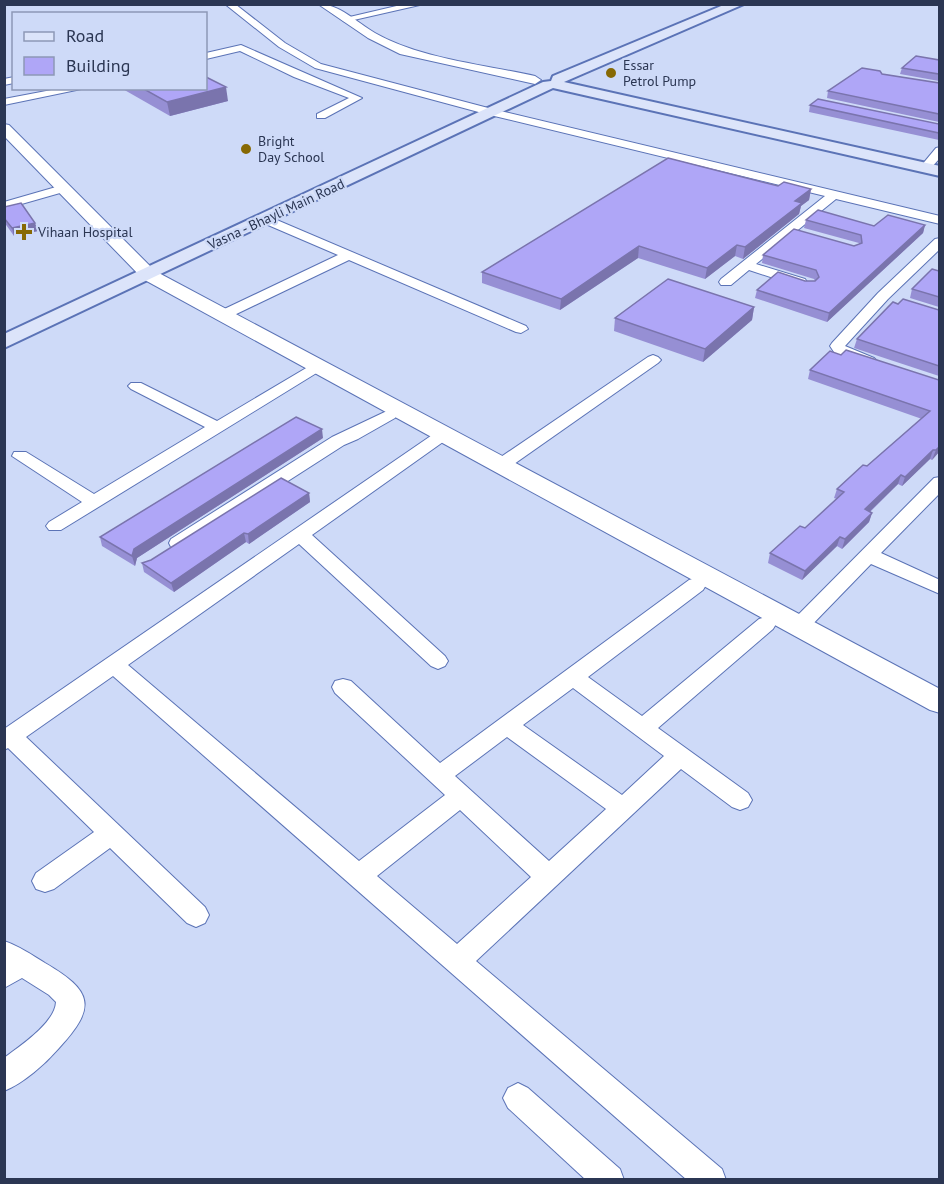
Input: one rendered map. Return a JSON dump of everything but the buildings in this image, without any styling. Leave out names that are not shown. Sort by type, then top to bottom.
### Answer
[{"type":"main road","name":"Vasna - Bhayli Main Road","points":[[4,329],[266,219],[548,80],[718,4]]},
{"type":"main road","name":"Vasna - Bhayli Main Road","points":[[548,80],[738,4]]},
{"type":"main road","points":[[548,80],[934,164]]},
{"type":"main road","name":"Vasna - Bhayli Main Road","points":[[4,342],[138,273],[485,111]]},
{"type":"street","points":[[229,4],[282,45],[313,64],[485,111],[939,220]]},
{"type":"street","points":[[323,4],[350,18],[387,44],[420,56],[548,80]]},
{"type":"street","points":[[335,4],[350,18]]},
{"type":"street","points":[[350,18],[420,4]]},
{"type":"street","points":[[207,56],[241,48],[287,71],[357,98],[352,103],[321,116]]},
{"type":"street","points":[[287,71],[313,64]]},
{"type":"street","points":[[4,102],[57,90]]},
{"type":"street","points":[[4,128],[57,191],[138,273],[440,437],[696,585],[939,720]]},
{"type":"street","points":[[4,146],[57,191]]},
{"type":"street","points":[[4,206],[57,191]]},
{"type":"street","points":[[726,282],[833,195]]},
{"type":"street","points":[[266,219],[521,329]]},
{"type":"street","points":[[790,230],[811,236]]},
{"type":"street","points":[[885,366],[837,349],[837,346],[889,298],[939,242]]},
{"type":"street","points":[[223,315],[349,255]]},
{"type":"street","points":[[747,265],[808,284]]},
{"type":"street","points":[[138,273],[223,315],[385,413],[501,465],[939,702]]},
{"type":"street","points":[[501,465],[653,360]]},
{"type":"street","points":[[55,526],[313,369]]},
{"type":"street","points":[[136,386],[217,427]]},
{"type":"street","points":[[165,552],[338,441],[352,436],[385,413]]},
{"type":"street","points":[[196,915],[111,833],[7,739],[440,437]]},
{"type":"street","points":[[20,456],[94,502]]},
{"type":"street","points":[[799,626],[868,555],[935,492]]},
{"type":"street","points":[[300,535],[438,661]]},
{"type":"street","points":[[868,555],[939,588]]},
{"type":"street","points":[[439,776],[696,585]]},
{"type":"street","points":[[643,728],[766,624]]},
{"type":"street","points":[[114,665],[711,1179]]},
{"type":"street","points":[[573,676],[740,800]]},
{"type":"street","points":[[343,687],[549,877]]},
{"type":"street","points":[[507,725],[623,808]]},
{"type":"street","points":[[458,961],[680,756]]},
{"type":"street","points":[[359,876],[461,796]]},
{"type":"street","points":[[45,881],[111,833]]},
{"type":"street","points":[[4,1077],[44,1044],[69,1017],[70,998],[59,986],[10,964]]},
{"type":"street","points":[[518,1098],[609,1179]]},
{"type":"place","name":"Essar Petrol Pump","points":[[611,73]]},
{"type":"place","name":"Bright Day School","points":[[246,149]]},
{"type":"place","name":"Vihaan Hospital","points":[[24,232]]}]
